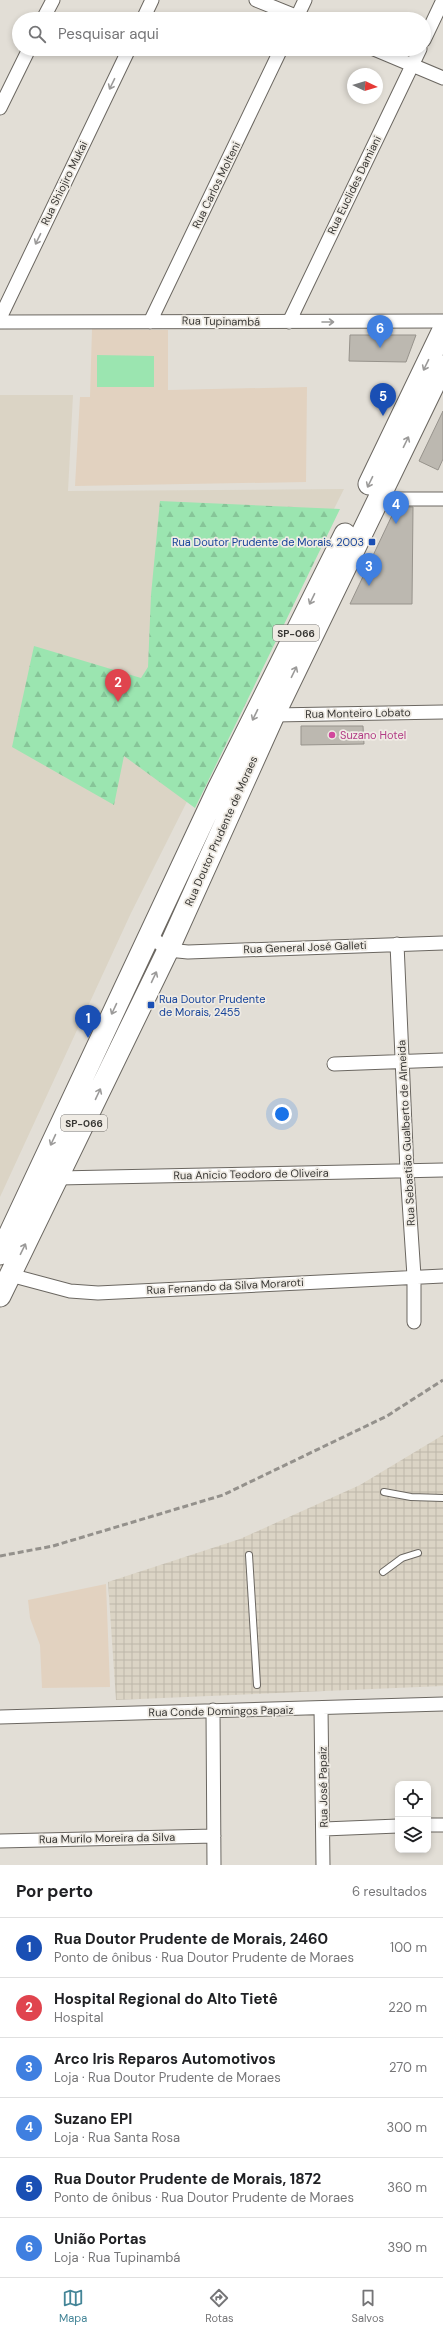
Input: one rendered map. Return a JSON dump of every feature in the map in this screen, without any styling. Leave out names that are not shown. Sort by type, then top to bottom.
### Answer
[{"type":"highway","name":"Rua Doutor Prudente de Moraes","points":[[0,1254],[136,961],[150,936],[218,789],[443,330]]},
{"type":"highway","name":"Rua Doutor Prudente de Moraes","points":[[0,1296],[168,950],[274,715],[377,499],[443,366]]},
{"type":"street","points":[[47,12],[53,0]]},
{"type":"street","points":[[146,12],[152,0]]},
{"type":"street","points":[[256,0],[285,12]]},
{"type":"street","points":[[301,12],[305,0]]},
{"type":"street","points":[[431,25],[443,0]]},
{"type":"street","points":[[0,108],[26,56]]},
{"type":"street","name":"Rua Shiojiro Mukai","points":[[0,318],[126,56]]},
{"type":"street","name":"Rua Carlos Molteni","points":[[150,322],[278,56]]},
{"type":"street","points":[[391,56],[443,78]]},
{"type":"street","name":"Rua Euclides Damiani","points":[[289,322],[416,56]]},
{"type":"street","name":"Rua Tupinambá","points":[[0,322],[443,321]]},
{"type":"street","points":[[377,499],[443,499]]},
{"type":"street","name":"Rua Monteiro Lobato","points":[[274,715],[443,712]]},
{"type":"street","points":[[150,936],[168,950]]},
{"type":"street","name":"Rua General José Galleti","points":[[168,950],[188,952],[443,943]]},
{"type":"street","name":"Rua Sebastião Gualberto de Almeida","points":[[397,944],[407,1171],[414,1276],[414,1322]]},
{"type":"street","points":[[334,1064],[443,1060]]},
{"type":"street","name":"Rua Anicio Teodoro de Oliveira","points":[[58,1178],[443,1170]]},
{"type":"street","name":"Rua Fernando da Silva Moraroti","points":[[10,1275],[70,1291],[98,1293],[414,1276],[443,1276]]},
{"type":"street","name":"Rua Conde Domingos Papaiz","points":[[0,1717],[443,1704]]},
{"type":"street","name":"Rua José Papaiz","points":[[322,1708],[324,1829],[323,1865]]},
{"type":"street","points":[[213,1710],[214,1865]]},
{"type":"street","points":[[431,1825],[443,1825]]},
{"type":"street","points":[[324,1829],[395,1826]]},
{"type":"street","name":"Rua Murilo Moreira da Silva","points":[[0,1841],[214,1836]]},
{"type":"lane","points":[[384,1492],[411,1497],[443,1498]]},
{"type":"lane","points":[[383,1572],[402,1558],[418,1553]]},
{"type":"lane","points":[[250,1555],[257,1685]]},
{"type":"shaded area","points":[[92,329],[168,330],[168,390],[307,387],[306,482],[75,486],[80,397],[90,397]]},
{"type":"shaded area","points":[[0,395],[73,395],[68,491],[344,489],[131,913],[0,1197]]},
{"type":"shaded area","points":[[443,1435],[443,1686],[116,1700],[108,1582],[240,1539],[360,1485]]},
{"type":"shaded area","points":[[106,1584],[110,1687],[42,1688],[40,1645],[30,1618],[28,1600]]},
{"type":"green space","points":[[97,355],[154,356],[154,387],[97,387]]},
{"type":"green space","points":[[160,501],[340,509],[195,808],[124,756],[114,805],[12,747],[34,646],[141,678],[148,667],[151,595]]},
{"type":"building","points":[[350,335],[416,335],[406,362],[349,361]]},
{"type":"building","points":[[443,411],[443,459],[438,470],[419,461]]},
{"type":"building","points":[[396,507],[413,507],[412,604],[350,604]]},
{"type":"building","name":"Suzano Hotel","points":[[301,726],[363,726],[364,744],[301,745]]},
{"type":"railway","points":[[0,1556],[53,1546],[223,1495],[387,1416],[443,1380]]},
{"type":"place","name":"União Portas","points":[[380,348]]},
{"type":"place","name":"Rua Doutor Prudente de Morais, 1872","points":[[383,416]]},
{"type":"place","name":"Suzano EPI","points":[[396,524]]},
{"type":"place","name":"Rua Doutor Prudente de Morais, 2003","points":[[372,542]]},
{"type":"place","name":"Arco Iris Reparos Automotivos","points":[[369,586]]},
{"type":"place","name":"Hospital Regional do Alto Tietê","points":[[118,702]]},
{"type":"place","name":"Suzano Hotel","points":[[332,735]]},
{"type":"place","name":"Rua Doutor Prudente de Morais, 2455","points":[[151,1005]]},
{"type":"place","name":"Rua Doutor Prudente de Morais, 2460","points":[[88,1038]]}]
